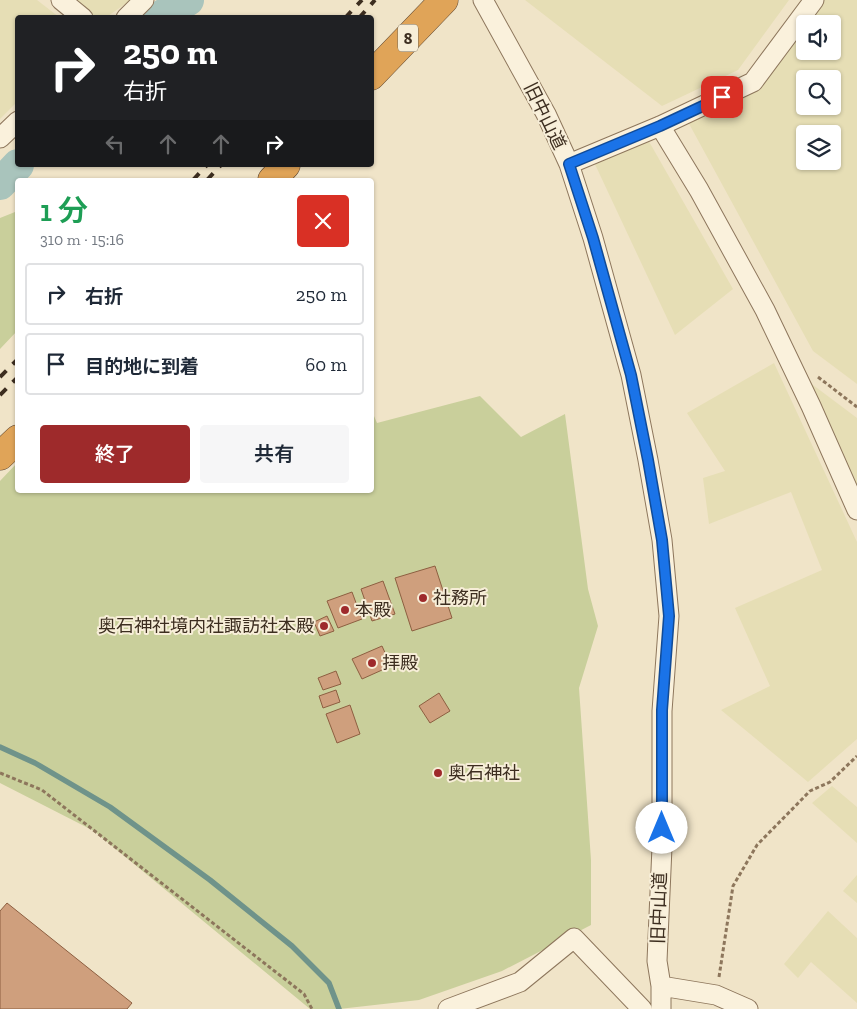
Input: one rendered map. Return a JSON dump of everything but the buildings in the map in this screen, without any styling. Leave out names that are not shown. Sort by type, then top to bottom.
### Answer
[{"type":"highway","name":"8","points":[[374,73],[444,0]]},
{"type":"highway","points":[[274,178],[284,167]]},
{"type":"highway","points":[[0,456],[15,442]]},
{"type":"street","points":[[61,0],[79,15]]},
{"type":"street","points":[[129,15],[144,0]]},
{"type":"street","name":"旧中山道","points":[[483,0],[546,114],[569,164],[593,238],[631,375],[648,460],[662,540],[669,616],[662,710],[662,847],[657,961],[661,986],[661,1009]]},
{"type":"street","points":[[569,164],[660,126],[753,82],[814,0]]},
{"type":"street","points":[[0,138],[15,124]]},
{"type":"street","points":[[660,126],[699,190],[765,310],[811,406],[857,510]]},
{"type":"street","points":[[448,1009],[520,982],[574,938],[642,1009]]},
{"type":"street","points":[[661,986],[716,995],[748,1009]]},
{"type":"path","points":[[817,377],[857,407]]},
{"type":"path","points":[[716,995],[733,886],[758,845],[810,791],[830,782],[857,756]]},
{"type":"path","points":[[0,773],[42,790],[304,994],[312,1009]]},
{"type":"shaded area","points":[[0,0],[37,0],[56,15],[15,15],[15,104],[0,119]]},
{"type":"shaded area","points":[[71,0],[131,0],[109,15],[90,15]]},
{"type":"shaded area","points":[[525,0],[789,0],[738,70],[662,106]]},
{"type":"shaded area","points":[[819,0],[857,0],[857,384],[813,351],[687,120],[755,87],[796,31],[796,60],[841,60],[841,15],[808,15]]},
{"type":"shaded area","points":[[647,138],[733,289],[675,335],[593,160]]},
{"type":"shaded area","points":[[774,363],[857,542],[857,739],[808,782],[721,710],[770,686],[735,608],[822,570],[791,492],[709,524],[703,478],[725,471],[687,413]]},
{"type":"shaded area","points":[[805,379],[857,418],[857,497]]},
{"type":"shaded area","points":[[832,786],[857,807],[857,843],[812,803]]},
{"type":"shaded area","points":[[857,875],[857,903],[843,891]]},
{"type":"shaded area","points":[[828,911],[857,938],[857,1003],[811,962],[798,978],[784,964]]},
{"type":"green space","points":[[15,212],[15,333],[0,349],[0,218]]},
{"type":"green space","points":[[480,396],[521,437],[565,414],[588,589],[598,626],[579,688],[591,860],[591,925],[502,971],[419,1000],[339,1009],[310,1009],[94,831],[0,783],[0,481],[15,465],[15,493],[374,493],[374,416],[377,423]]},
{"type":"waterway","points":[[163,15],[188,0]]},
{"type":"waterway","points":[[0,184],[16,167]]},
{"type":"waterway","points":[[0,747],[35,763],[110,807],[210,880],[292,946],[329,983],[339,1009]]},
{"type":"railway","points":[[348,15],[362,0]]},
{"type":"railway","points":[[362,15],[375,0]]},
{"type":"railway","points":[[195,178],[205,167]]},
{"type":"railway","points":[[209,178],[219,167]]},
{"type":"railway","points":[[0,377],[15,362]]},
{"type":"railway","points":[[0,395],[15,380]]},
{"type":"place","name":"社務所","points":[[423,598]]},
{"type":"place","name":"本殿","points":[[345,610]]},
{"type":"place","name":"奥石神社境内社諏訪社本殿","points":[[324,626]]},
{"type":"place","name":"拝殿","points":[[372,663]]},
{"type":"place","name":"奥石神社","points":[[438,773]]},
{"type":"route","points":[[662,828],[662,710],[669,616],[662,540],[631,375],[593,238],[569,164],[660,126],[722,97]]}]
